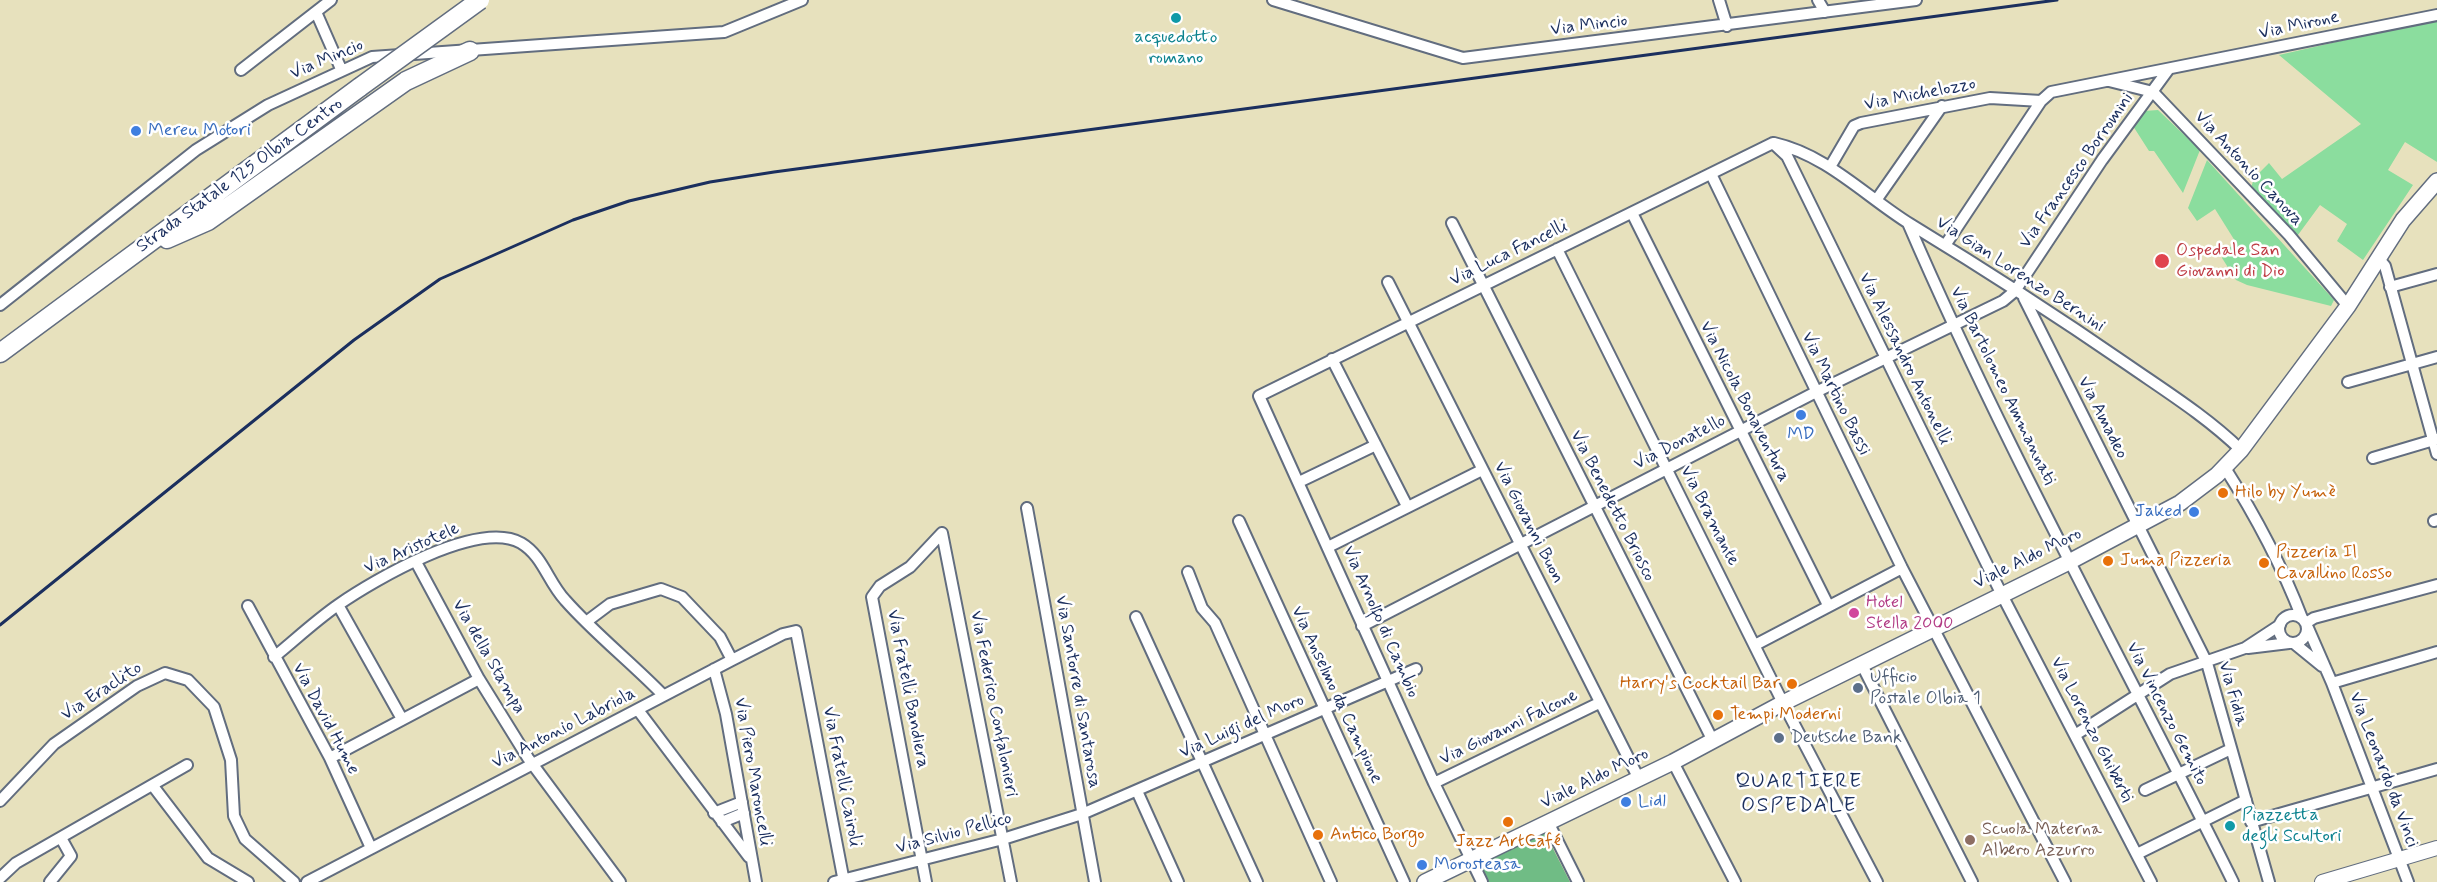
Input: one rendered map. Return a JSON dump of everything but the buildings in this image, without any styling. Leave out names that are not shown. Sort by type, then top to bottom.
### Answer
[{"type":"main road","name":"Strada Statale 125 Olbia Centro","points":[[0,353],[480,0]]},
{"type":"main road","points":[[138,252],[208,221],[406,81],[470,51]]},
{"type":"main road","name":"Viale Aldo Moro","points":[[1425,882],[1549,824],[1673,762],[1861,663],[2001,593],[2069,562],[2180,503],[2225,468],[2241,450],[2348,306],[2403,220],[2437,181]]},
{"type":"street","points":[[241,70],[332,0]]},
{"type":"street","name":"Via Mincio","points":[[0,305],[196,150],[268,105],[341,69],[372,57],[724,32],[802,0]]},
{"type":"street","name":"Via Mincio","points":[[1272,0],[1463,58],[1916,0]]},
{"type":"street","points":[[1719,0],[1727,26]]},
{"type":"street","points":[[1818,0],[1825,12]]},
{"type":"street","points":[[316,12],[341,69]]},
{"type":"street","name":"Via Mirone","points":[[2041,101],[2051,92],[2437,15]]},
{"type":"street","name":"Via Francesco Borromini","points":[[2019,295],[2102,160],[2168,70]]},
{"type":"street","points":[[2106,81],[2153,92]]},
{"type":"street","name":"Via Antonio Canova","points":[[2153,92],[2289,235],[2348,306]]},
{"type":"street","name":"Via Michelozzo","points":[[1830,167],[1854,126],[1860,123],[1990,98],[2041,101]]},
{"type":"street","points":[[1946,244],[2041,101]]},
{"type":"street","points":[[1877,199],[1942,106]]},
{"type":"street","name":"Via Gian Lorenzo Bernini","points":[[1773,143],[1793,147],[1830,167],[1908,223],[1946,244],[2190,408],[2221,430],[2241,450]]},
{"type":"street","name":"Via Luca Fancelli","points":[[1259,396],[1773,143]]},
{"type":"street","name":"Via Alessandro Antonelli","points":[[1773,143],[1787,156],[2001,593]]},
{"type":"street","name":"Via Martino Bassi","points":[[1711,174],[1902,568],[2065,882]]},
{"type":"street","name":"Via Nicola Bonaventura","points":[[1632,213],[1828,605]]},
{"type":"street","name":"Via Benedetto Briosco","points":[[1452,223],[1593,507],[1713,741]]},
{"type":"street","name":"Via Bartolomeo Ammannati","points":[[1908,223],[1952,324],[2069,562]]},
{"type":"street","name":"Via Bramante","points":[[1557,249],[1783,703],[1877,882]]},
{"type":"street","points":[[2379,259],[2385,266],[2435,440],[2437,454]]},
{"type":"street","points":[[2390,287],[2437,274]]},
{"type":"street","name":"Via Giovanni Buon","points":[[1388,282],[1410,321],[1482,470],[1639,779]]},
{"type":"street","name":"Via Donatello","points":[[1362,626],[1816,392],[1885,360],[1952,324],[2019,295]]},
{"type":"street","name":"Via Amadeo","points":[[2019,295],[2037,326],[2137,525]]},
{"type":"street","points":[[2037,326],[2055,317]]},
{"type":"street","points":[[2348,382],[2437,357]]},
{"type":"street","points":[[1332,359],[1407,506]]},
{"type":"street","name":"Via Arnolfo di Cambio","points":[[1259,396],[1434,783],[1482,882]]},
{"type":"street","points":[[2373,458],[2435,440]]},
{"type":"street","points":[[1299,482],[1376,445]]},
{"type":"street","name":"Via Leonardo da Vinci","points":[[2225,468],[2244,498],[2290,586],[2332,683],[2408,882]]},
{"type":"street","points":[[1328,547],[1482,470]]},
{"type":"street","name":"Via Santorre di Santarosa","points":[[1028,508],[1095,882]]},
{"type":"street","name":"Via Anselmo da Campione","points":[[1239,521],[1404,882]]},
{"type":"street","name":"Via Fidia","points":[[2137,525],[2207,663],[2269,882]]},
{"type":"street","name":"Via Federico Confalonieri","points":[[942,533],[1011,882]]},
{"type":"street","name":"Via Fratelli Bandiera","points":[[926,882],[872,597],[880,586],[910,567],[942,533]]},
{"type":"street","name":"Via Aristotele","points":[[274,657],[338,605],[384,576],[459,543],[481,538],[502,537],[520,543],[536,555],[562,598],[663,695]]},
{"type":"street","name":"Via della Stampa","points":[[416,562],[479,679],[532,764],[620,882]]},
{"type":"street","name":"Via Vincenzo Gemito","points":[[2069,562],[2233,882]]},
{"type":"street","points":[[1755,645],[1902,568]]},
{"type":"street","points":[[1188,572],[1202,608],[1215,623],[1263,735],[1331,882]]},
{"type":"street","points":[[2305,623],[2314,618],[2437,585]]},
{"type":"street","points":[[2290,586],[2281,636],[2292,643]]},
{"type":"street","points":[[586,622],[609,604],[661,589],[682,597],[720,637],[732,660]]},
{"type":"street","name":"Via Lorenzo Ghiberti","points":[[2001,593],[2151,882]]},
{"type":"street","points":[[338,605],[402,719]]},
{"type":"street","name":"Via David Hume","points":[[248,606],[330,758],[371,848]]},
{"type":"street","points":[[2076,735],[2170,675],[2245,648],[2292,615],[2305,623]]},
{"type":"street","points":[[1136,617],[1257,882]]},
{"type":"street","points":[[2245,648],[2292,643],[2304,638],[2305,623]]},
{"type":"street","name":"Via Antonio Labriola","points":[[306,882],[783,634],[796,631],[806,677]]},
{"type":"street","name":"Via Leonardo da Vinci","points":[[2292,643],[2326,670]]},
{"type":"street","points":[[2332,683],[2437,652]]},
{"type":"street","points":[[1861,663],[1972,882]]},
{"type":"street","name":"Via Piero Maroncelli","points":[[714,669],[756,882]]},
{"type":"street","name":"Via Luigi del Moro","points":[[1082,814],[1416,669]]},
{"type":"street","name":"Via Eraclito","points":[[0,801],[54,744],[144,682],[165,673],[188,680],[214,707],[231,760],[234,816],[244,839],[294,882]]},
{"type":"street","name":"Via Fratelli Cairoli","points":[[806,677],[840,881]]},
{"type":"street","points":[[330,758],[479,679]]},
{"type":"street","name":"Via Giovanni Falcone","points":[[1434,783],[1599,703]]},
{"type":"street","points":[[638,710],[751,860]]},
{"type":"street","points":[[2145,790],[2231,749]]},
{"type":"street","points":[[1673,762],[1735,882]]},
{"type":"street","points":[[0,878],[16,862],[187,765]]},
{"type":"street","points":[[2251,822],[2437,769]]},
{"type":"street","points":[[153,786],[208,858],[248,882]]},
{"type":"street","points":[[1137,791],[1178,882]]},
{"type":"street","points":[[2137,854],[2246,800]]},
{"type":"street","points":[[714,813],[743,807]]},
{"type":"street","points":[[722,822],[743,807]]},
{"type":"street","name":"Via Silvio Pellico","points":[[840,881],[1003,839],[1082,814]]},
{"type":"street","points":[[1549,824],[1578,882]]},
{"type":"street","points":[[50,882],[71,856],[61,838]]},
{"type":"street","points":[[2322,882],[2437,848]]},
{"type":"green space","points":[[2437,19],[2437,162],[2405,142],[2388,170],[2413,185],[2363,260],[2337,241],[2347,224],[2320,205],[2295,239],[2251,188],[2254,178],[2269,163],[2282,179],[2361,124],[2279,55]]},
{"type":"green space","points":[[2158,110],[2200,150],[2183,193],[2154,151],[2149,151],[2133,126],[2144,111]]},
{"type":"green space","points":[[2207,160],[2334,300],[2331,306],[2247,285],[2236,280],[2222,258],[2235,241],[2215,209],[2197,221],[2188,208]]},
{"type":"green space","points":[[1545,833],[1570,882],[1486,882],[1478,865]]},
{"type":"railway","points":[[0,625],[354,340],[440,279],[573,220],[629,201],[710,182],[774,172],[2057,0]]},
{"type":"place","name":"acquedotto romano","points":[[1176,18]]},
{"type":"place","name":"Mereu Motori","points":[[136,131]]},
{"type":"place","name":"Ospedale San Giovanni di Dio","points":[[2162,261]]},
{"type":"place","name":"MD","points":[[1801,415]]},
{"type":"place","name":"Hilo by Yumè","points":[[2223,493]]},
{"type":"place","name":"Jaked","points":[[2194,512]]},
{"type":"place","name":"Juma Pizzeria","points":[[2108,561]]},
{"type":"place","name":"Pizzeria Il Cavallino Rosso","points":[[2264,563]]},
{"type":"place","name":"Hotel Stella 2000","points":[[1854,613]]},
{"type":"place","name":"Harry's Cocktail Bar","points":[[1792,684]]},
{"type":"place","name":"Ufficio Postale Olbia 1","points":[[1858,688]]},
{"type":"place","name":"Tempi Moderni","points":[[1718,715]]},
{"type":"place","name":"Deutsche Bank","points":[[1779,738]]},
{"type":"place","name":"Lidl","points":[[1626,802]]},
{"type":"place","name":"Jazz ArtCafé","points":[[1508,822]]},
{"type":"place","name":"Piazzetta degli Scultori","points":[[2230,826]]},
{"type":"place","name":"Antico Borgo","points":[[1318,835]]},
{"type":"place","name":"Scuola Materna Albero Azzurro","points":[[1970,840]]},
{"type":"place","name":"Morosteasa","points":[[1422,865]]},
{"type":"district","name":"QUARTIERE OSPEDALE","points":[[1799,795]]}]
